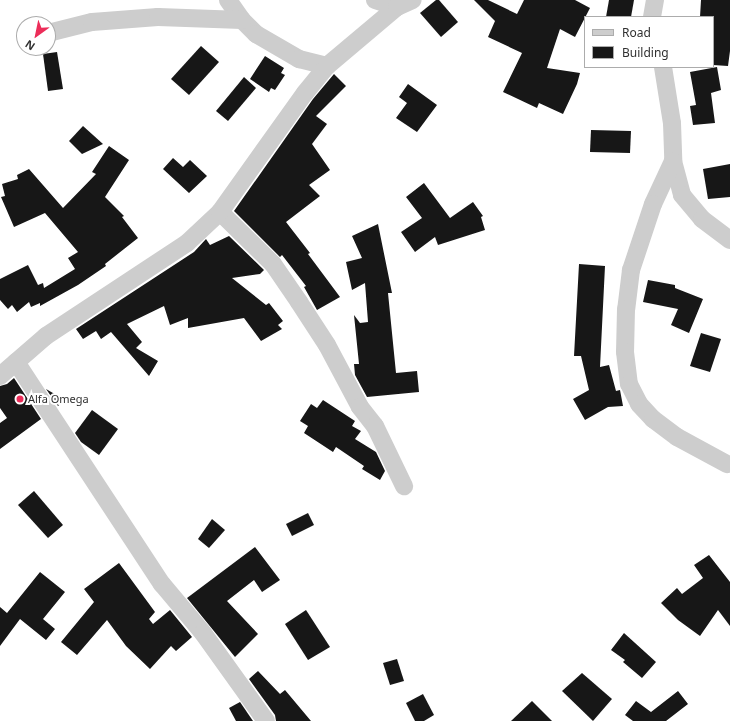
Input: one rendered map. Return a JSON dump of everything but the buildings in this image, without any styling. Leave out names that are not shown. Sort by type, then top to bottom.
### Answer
[{"type":"street","points":[[228,0],[242,20],[256,34],[299,59],[327,66]]},
{"type":"street","points":[[375,0],[405,4]]},
{"type":"street","points":[[652,16],[655,0]]},
{"type":"street","points":[[0,376],[46,336],[187,242],[220,212],[305,93],[327,66],[405,4]]},
{"type":"street","points":[[56,31],[92,22],[158,17],[242,20]]},
{"type":"street","points":[[663,68],[672,123],[673,161],[682,194],[702,219],[730,240]]},
{"type":"street","points":[[673,161],[653,204],[631,270],[626,309],[625,345],[628,384],[640,404],[653,419],[677,437],[727,464]]},
{"type":"street","points":[[220,212],[273,264],[300,302],[327,345],[360,407],[375,426],[404,486]]},
{"type":"street","points":[[16,362],[162,584],[203,633],[266,721]]},
{"type":"place","name":"Alfa Omega","points":[[20,399]]}]
